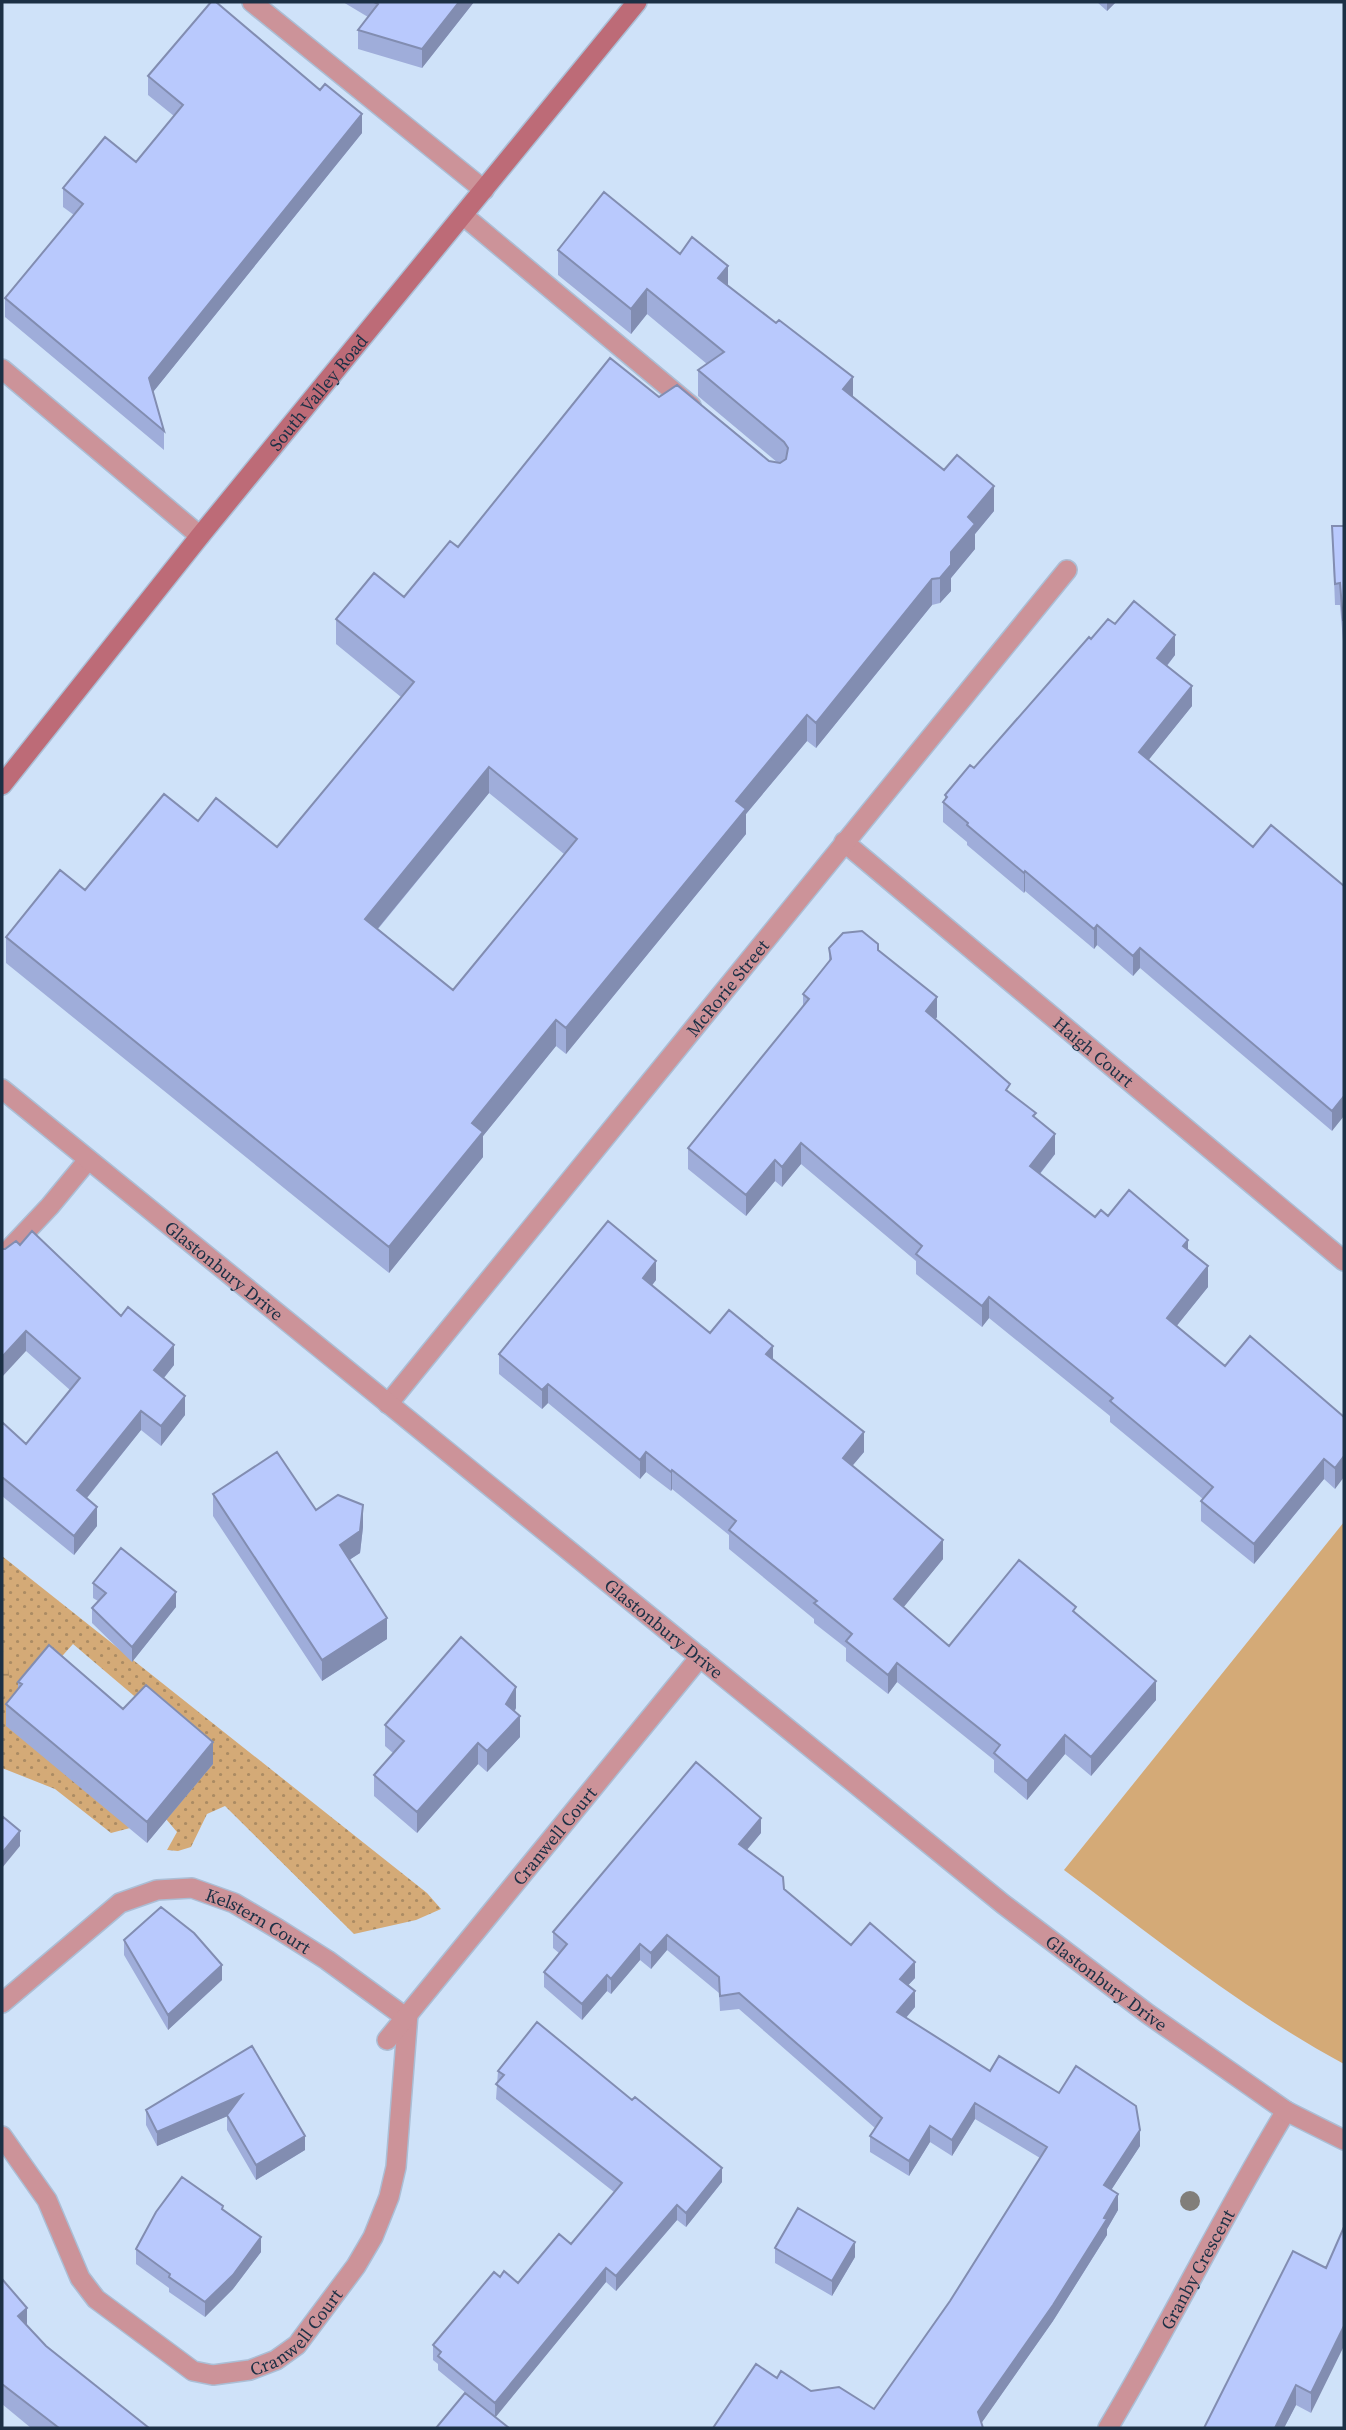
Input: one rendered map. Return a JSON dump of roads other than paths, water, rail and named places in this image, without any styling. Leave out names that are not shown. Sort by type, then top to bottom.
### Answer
[{"type":"main road","name":"South Valley Road","points":[[2,785],[200,536],[638,2]]},
{"type":"street","points":[[252,2],[484,190]]},
{"type":"street","points":[[464,216],[703,416]]},
{"type":"street","points":[[2,369],[200,536]]},
{"type":"street","name":"McRorie Street","points":[[388,1405],[1067,570]]},
{"type":"street","name":"Haigh Court","points":[[844,842],[1344,1261]]},
{"type":"street","name":"Glastonbury Drive","points":[[2,1089],[1035,1929],[1148,2014],[1286,2110],[1344,2140]]},
{"type":"street","points":[[2,1257],[88,1160]]},
{"type":"street","name":"Cranwell Court","points":[[387,2040],[700,1657]]},
{"type":"street","name":"Kelstern Court","points":[[2,2003],[120,1903],[157,1890],[192,1888],[234,1903],[327,1960],[407,2015]]},
{"type":"street","name":"Cranwell Court","points":[[2,2136],[47,2200],[74,2265],[89,2292],[103,2306],[193,2371],[213,2375],[239,2372],[276,2360],[298,2345],[356,2266],[373,2237],[396,2167],[407,2015]]},
{"type":"street","name":"Granby Crescent","points":[[1108,2428],[1152,2354],[1286,2110]]}]
